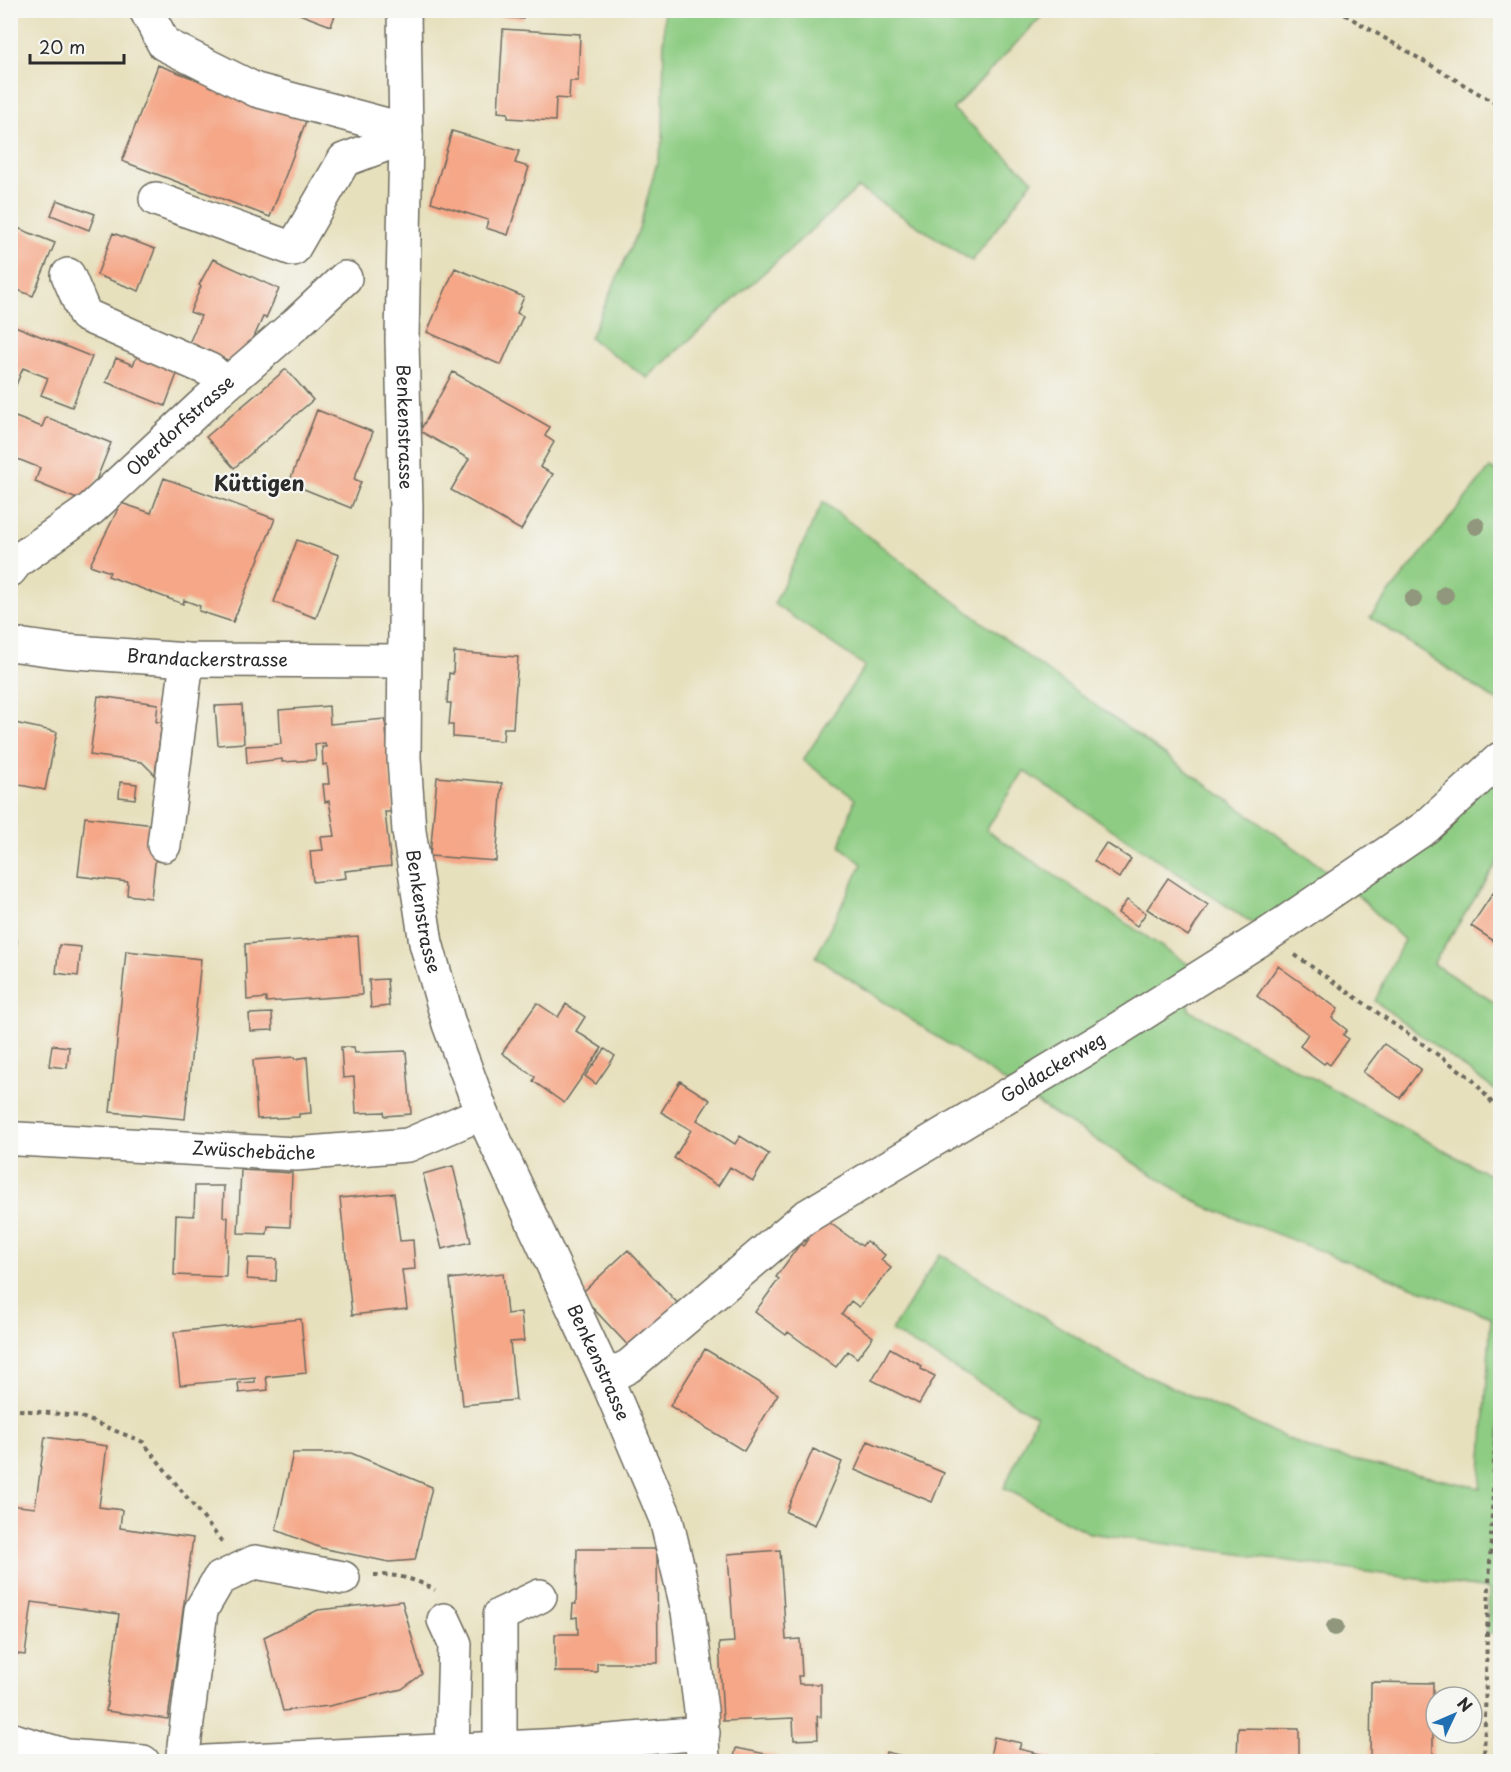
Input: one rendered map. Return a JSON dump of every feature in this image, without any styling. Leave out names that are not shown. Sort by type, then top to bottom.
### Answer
[{"type":"street","points":[[146,10],[164,44],[256,90],[405,134]]},
{"type":"street","name":"Benkenstrasse","points":[[404,10],[402,339],[406,507],[404,758],[409,831],[426,943],[449,1024],[482,1113],[606,1378],[666,1519],[688,1611],[703,1747]]},
{"type":"street","points":[[156,199],[292,249],[344,160],[405,134]]},
{"type":"street","points":[[68,275],[85,315],[210,370],[226,384]]},
{"type":"street","name":"Oberdorfstrasse","points":[[17,551],[91,509],[345,278]]},
{"type":"street","name":"Brandackerstrasse","points":[[10,644],[62,651],[187,660],[403,661]]},
{"type":"street","points":[[164,845],[187,660]]},
{"type":"street","name":"Goldackerweg","points":[[606,1378],[638,1359],[804,1218],[1106,1037],[1267,935],[1426,827],[1500,759]]},
{"type":"street","name":"Zwüschebäche","points":[[18,1139],[296,1154],[408,1145],[482,1113]]},
{"type":"street","points":[[182,1761],[201,1610],[219,1579],[255,1562],[343,1578]]},
{"type":"street","points":[[500,1748],[500,1615],[540,1596]]},
{"type":"street","points":[[444,1620],[455,1644],[452,1750]]},
{"type":"street","points":[[10,1738],[67,1756],[90,1760],[143,1761]]},
{"type":"street","points":[[206,1761],[563,1745],[703,1747]]},
{"type":"path","points":[[1337,10],[1500,106]]},
{"type":"path","points":[[1267,935],[1471,1078],[1500,1112]]},
{"type":"path","points":[[1484,1761],[1500,1325]]},
{"type":"path","points":[[10,1409],[79,1416],[143,1442],[243,1568]]},
{"type":"green space","points":[[664,11],[1047,11],[953,109],[1033,180],[972,261],[858,188],[647,378],[590,338],[639,229],[663,140]]},
{"type":"green space","points":[[1490,468],[1500,474],[1500,703],[1370,617]]},
{"type":"green space","points":[[823,502],[1031,659],[1334,876],[1263,930],[1024,771],[986,830],[1189,965],[1189,1010],[1500,1181],[1500,1635],[1487,1633],[1489,1589],[1089,1533],[1004,1488],[1036,1416],[891,1331],[940,1254],[1124,1366],[1321,1453],[1480,1488],[1491,1317],[1202,1205],[1051,1112],[816,957],[862,864],[840,846],[855,799],[803,760],[865,666],[774,604]]},
{"type":"green space","points":[[1500,757],[1500,859],[1433,964],[1500,1006],[1500,1094],[1375,1001],[1404,940],[1350,888]]},
{"type":"building","points":[[289,10],[337,10],[331,26]]},
{"type":"building","points":[[456,10],[523,10],[523,19],[456,12]]},
{"type":"building","points":[[503,29],[580,34],[578,81],[570,81],[569,99],[556,98],[555,121],[508,118],[508,113],[498,112]]},
{"type":"building","points":[[158,65],[306,121],[270,217],[122,161]]},
{"type":"building","points":[[452,131],[519,151],[515,163],[529,167],[508,235],[486,228],[488,220],[431,202]]},
{"type":"building","points":[[57,200],[95,214],[89,230],[51,215]]},
{"type":"building","points":[[10,225],[55,243],[33,296],[10,287]]},
{"type":"building","points":[[113,233],[155,249],[139,291],[97,275]]},
{"type":"building","points":[[213,259],[279,289],[266,318],[263,317],[241,366],[189,343],[201,316],[190,312],[201,286],[199,285]]},
{"type":"building","points":[[455,268],[524,297],[517,313],[523,316],[501,365],[427,332]]},
{"type":"building","points":[[10,324],[92,357],[72,407],[41,395],[48,378],[23,368],[16,385],[10,383]]},
{"type":"building","points":[[140,349],[180,366],[165,406],[106,382],[116,358],[133,365]]},
{"type":"building","points":[[286,369],[313,400],[234,468],[206,437]]},
{"type":"building","points":[[453,372],[550,427],[545,436],[554,442],[540,467],[553,474],[521,530],[451,490],[469,459],[420,431]]},
{"type":"building","points":[[317,410],[373,432],[354,479],[361,482],[351,508],[289,483]]},
{"type":"building","points":[[10,415],[42,427],[46,417],[111,443],[87,503],[35,482],[40,468],[10,456]]},
{"type":"building","points":[[164,478],[275,519],[233,622],[199,611],[200,606],[184,600],[183,604],[108,576],[110,572],[90,565],[121,503],[151,513]]},
{"type":"building","points":[[297,540],[339,555],[316,618],[274,602]]},
{"type":"building","points":[[454,652],[518,657],[513,728],[504,728],[503,741],[453,737],[453,725],[449,725],[451,703],[447,703],[449,673],[453,674]]},
{"type":"building","points":[[98,696],[158,704],[156,722],[162,722],[155,775],[142,762],[90,755]]},
{"type":"building","points":[[242,705],[244,743],[218,745],[215,706]]},
{"type":"building","points":[[329,706],[330,724],[385,719],[394,812],[385,812],[391,866],[345,871],[346,878],[313,882],[310,851],[323,850],[321,837],[335,836],[329,801],[325,802],[323,784],[329,784],[327,764],[323,765],[322,747],[326,747],[325,743],[315,744],[316,760],[282,762],[282,759],[247,763],[246,746],[281,744],[279,710]]},
{"type":"building","points":[[10,722],[57,732],[45,790],[10,783]]},
{"type":"building","points":[[437,777],[502,783],[496,861],[430,856]]},
{"type":"building","points":[[120,782],[137,784],[135,799],[119,797]]},
{"type":"building","points":[[85,817],[154,825],[157,846],[151,898],[127,895],[128,882],[78,876]]},
{"type":"building","points":[[1106,843],[1131,859],[1119,878],[1094,861]]},
{"type":"building","points":[[1168,878],[1208,905],[1188,936],[1147,909]]},
{"type":"building","points":[[1493,893],[1500,898],[1500,945],[1471,926]]},
{"type":"building","points":[[1127,900],[1146,913],[1137,926],[1118,913]]},
{"type":"building","points":[[358,936],[362,995],[266,1002],[266,998],[247,1000],[245,944]]},
{"type":"building","points":[[10,940],[17,940],[12,988],[10,988]]},
{"type":"building","points":[[59,945],[81,947],[78,976],[56,973]]},
{"type":"building","points":[[126,951],[201,959],[185,1119],[110,1112]]},
{"type":"building","points":[[1278,966],[1338,1009],[1332,1018],[1347,1030],[1343,1035],[1349,1039],[1330,1065],[1326,1062],[1324,1064],[1300,1046],[1308,1034],[1257,996]]},
{"type":"building","points":[[387,979],[389,1006],[371,1008],[369,980]]},
{"type":"building","points":[[537,1003],[558,1017],[566,1004],[585,1017],[576,1031],[602,1048],[564,1103],[533,1081],[535,1077],[502,1053]]},
{"type":"building","points":[[272,1013],[273,1030],[250,1031],[249,1014]]},
{"type":"building","points":[[1384,1044],[1421,1069],[1400,1098],[1363,1072]]},
{"type":"building","points":[[52,1045],[69,1047],[67,1068],[49,1066]]},
{"type":"building","points":[[341,1047],[354,1047],[355,1053],[406,1051],[411,1114],[385,1116],[384,1112],[356,1113],[354,1077],[343,1078]]},
{"type":"building","points":[[605,1049],[615,1056],[596,1084],[585,1076]]},
{"type":"building","points":[[295,1057],[295,1059],[307,1057],[311,1113],[299,1114],[299,1117],[257,1119],[253,1060]]},
{"type":"building","points":[[680,1081],[710,1100],[697,1120],[735,1144],[740,1136],[769,1154],[753,1181],[730,1167],[718,1186],[674,1158],[691,1130],[661,1112]]},
{"type":"building","points":[[453,1166],[471,1242],[442,1249],[423,1174]]},
{"type":"building","points":[[241,1170],[292,1173],[290,1227],[268,1226],[267,1234],[238,1233]]},
{"type":"building","points":[[195,1186],[224,1186],[223,1217],[228,1217],[226,1277],[174,1275],[176,1215],[194,1216]]},
{"type":"building","points":[[394,1193],[400,1241],[413,1240],[415,1269],[402,1270],[407,1309],[352,1315],[340,1198]]},
{"type":"building","points":[[823,1218],[862,1246],[866,1241],[885,1255],[881,1260],[891,1268],[859,1307],[851,1301],[842,1314],[873,1337],[857,1358],[848,1351],[836,1367],[788,1332],[786,1335],[755,1312],[779,1279],[776,1277],[800,1244],[803,1246]]},
{"type":"building","points":[[628,1250],[684,1310],[636,1354],[590,1305],[584,1291]]},
{"type":"building","points":[[248,1258],[277,1259],[276,1281],[247,1279]]},
{"type":"building","points":[[503,1273],[507,1314],[521,1312],[524,1341],[510,1342],[516,1400],[463,1405],[450,1279]]},
{"type":"building","points":[[301,1319],[306,1373],[266,1377],[268,1390],[239,1393],[238,1383],[255,1382],[255,1378],[180,1385],[174,1332]]},
{"type":"building","points":[[890,1348],[935,1376],[919,1404],[872,1380]]},
{"type":"building","points":[[705,1349],[778,1394],[744,1451],[670,1406]]},
{"type":"building","points":[[45,1437],[107,1446],[99,1507],[122,1510],[120,1528],[193,1538],[168,1719],[106,1711],[119,1614],[32,1602],[25,1655],[10,1653],[10,1505],[35,1508]]},
{"type":"building","points":[[868,1441],[944,1473],[932,1502],[855,1470]]},
{"type":"building","points":[[813,1449],[842,1462],[815,1525],[786,1512]]},
{"type":"building","points":[[293,1453],[351,1453],[432,1487],[415,1560],[389,1562],[321,1548],[276,1530]]},
{"type":"building","points":[[577,1549],[657,1549],[658,1663],[597,1663],[597,1672],[555,1672],[555,1634],[578,1634],[577,1617],[572,1618],[573,1604],[576,1604]]},
{"type":"building","points":[[780,1550],[786,1640],[800,1639],[802,1676],[798,1676],[799,1684],[821,1684],[821,1717],[817,1716],[818,1739],[794,1740],[793,1718],[723,1721],[719,1643],[734,1642],[728,1554]]},
{"type":"building","points":[[402,1601],[422,1674],[402,1689],[329,1706],[283,1711],[264,1637],[318,1610]]},
{"type":"building","points":[[1371,1682],[1433,1683],[1433,1685],[1424,1685],[1424,1745],[1433,1745],[1433,1762],[1370,1762]]},
{"type":"building","points":[[1238,1728],[1299,1729],[1299,1762],[1237,1762]]},
{"type":"building","points":[[994,1737],[1021,1743],[1019,1749],[1053,1757],[1052,1762],[989,1762]]},
{"type":"building","points":[[736,1748],[776,1756],[775,1762],[733,1762]]},
{"type":"building","points":[[886,1752],[924,1761],[924,1762],[884,1762]]},
{"type":"building","points":[[1156,1756],[1176,1760],[1176,1762],[1155,1762]]},
{"type":"district","name":"Küttigen","points":[[259,484]]}]
